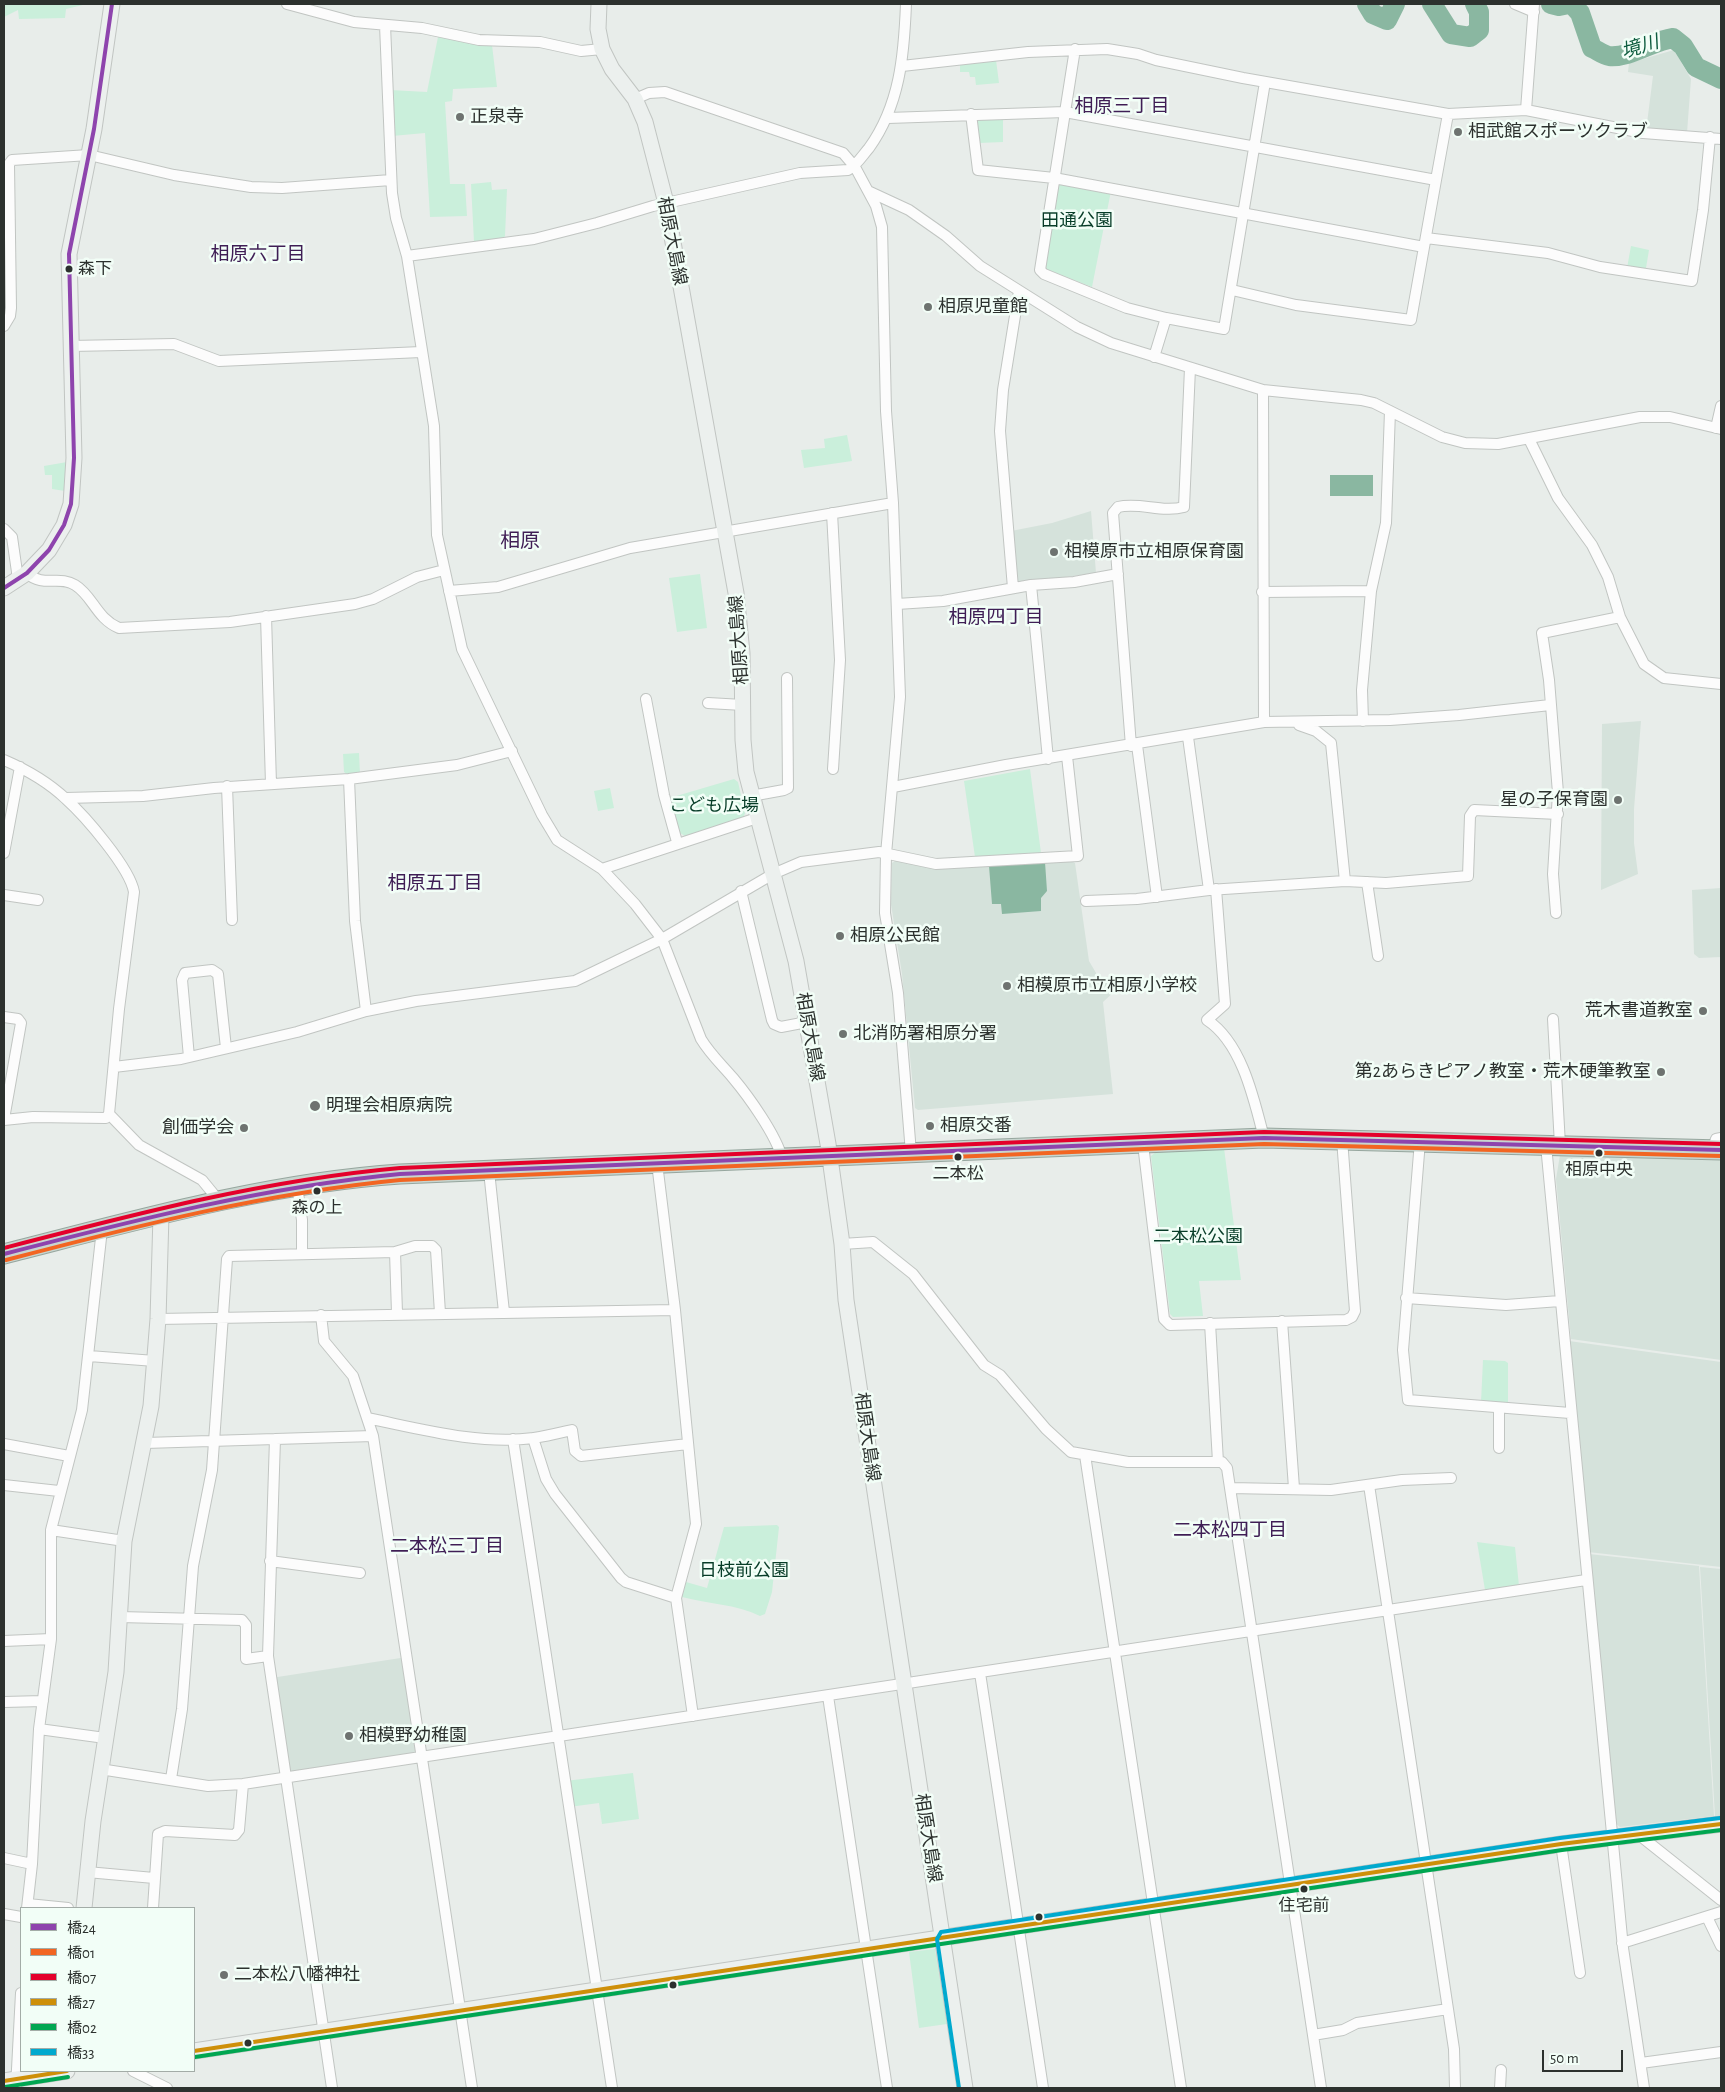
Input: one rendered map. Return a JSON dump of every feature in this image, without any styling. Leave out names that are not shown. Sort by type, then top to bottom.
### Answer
[{"type":"highway","points":[[4,1254],[220,1202],[296,1186],[384,1175],[1264,1138],[1553,1145],[1718,1146]]},
{"type":"street","points":[[4,588],[23,576],[57,538],[71,504],[74,458],[69,254],[88,155],[112,4]]},
{"type":"street","points":[[286,4],[354,22],[422,28],[479,40],[540,42],[581,51],[602,50]]},
{"type":"street","name":"相原大島線","points":[[599,4],[598,29],[602,50],[612,69],[635,99],[651,138],[666,203],[725,533],[741,631],[745,758],[751,796],[796,961],[830,1156],[842,1244],[846,1300],[965,2088]]},
{"type":"street","points":[[407,256],[534,239],[666,203],[800,173],[848,170],[855,167],[888,118],[902,66],[906,4]]},
{"type":"street","points":[[1516,4],[1534,8],[1526,110]]},
{"type":"street","points":[[385,25],[391,180],[396,218],[407,256],[434,426],[435,515],[444,570],[462,649],[542,814],[557,840],[602,869],[635,904],[662,939],[701,1039],[709,1052],[736,1081],[779,1146],[782,1158]]},
{"type":"street","points":[[902,66],[1075,49],[1126,52],[1179,65],[1265,82],[1448,114],[1526,110],[1644,133],[1721,139]]},
{"type":"street","points":[[1075,49],[1039,267],[1041,272],[1127,308],[1166,318],[1224,329],[1232,290],[1265,82]]},
{"type":"street","points":[[635,99],[649,93],[665,92],[837,150],[848,156],[855,167],[876,206],[882,227],[886,411],[893,503],[900,697],[886,854],[885,913],[898,993],[911,1153]]},
{"type":"street","points":[[888,118],[1065,112],[1436,180]]},
{"type":"street","points":[[972,114],[978,170],[1054,178],[1244,214],[1425,242],[1548,253],[1600,266],[1692,282],[1703,210],[1710,137]]},
{"type":"street","points":[[1232,290],[1296,305],[1411,320],[1448,114]]},
{"type":"street","points":[[4,326],[10,316],[11,308],[8,223],[10,161],[40,157],[88,155],[184,176],[250,187],[282,188],[391,180]]},
{"type":"street","points":[[868,191],[909,210],[930,224],[980,266],[1018,291],[1096,336],[1154,357],[1263,390],[1361,400],[1390,411],[1442,437],[1465,443],[1498,444],[1640,417],[1670,418],[1719,429],[1721,406]]},
{"type":"street","points":[[1013,588],[1001,465],[1000,431],[1003,390],[1018,291]]},
{"type":"street","points":[[1154,357],[1166,318]]},
{"type":"street","points":[[70,346],[174,344],[219,361],[421,352]]},
{"type":"street","points":[[1157,897],[1134,745],[1114,513],[1116,508],[1137,506],[1158,509],[1181,508],[1186,504],[1190,368]]},
{"type":"street","points":[[1263,390],[1262,592],[1264,722]]},
{"type":"street","points":[[1363,720],[1362,690],[1370,591],[1386,523],[1390,411]]},
{"type":"street","points":[[1529,439],[1558,498],[1592,544],[1608,577],[1620,617],[1638,656],[1651,671],[1664,678],[1721,684]]},
{"type":"street","points":[[449,591],[498,587],[630,548],[893,503]]},
{"type":"street","points":[[832,513],[840,660],[834,769]]},
{"type":"street","points":[[4,529],[12,537],[23,576]]},
{"type":"street","points":[[23,576],[38,581],[68,582],[76,586],[103,619],[119,628],[208,624],[355,604],[373,599],[417,577],[444,570]]},
{"type":"street","points":[[896,604],[943,601],[1031,585],[1074,582],[1118,574]]},
{"type":"street","points":[[1031,585],[1048,759]]},
{"type":"street","points":[[1262,592],[1370,591]]},
{"type":"street","points":[[266,616],[271,784]]},
{"type":"street","points":[[1556,913],[1553,874],[1558,814],[1556,754],[1542,633],[1620,617]]},
{"type":"street","points":[[751,796],[788,788],[787,678]]},
{"type":"street","points":[[646,699],[664,795],[677,842]]},
{"type":"street","points":[[708,703],[743,705]]},
{"type":"street","points":[[893,787],[1048,759],[1188,737],[1264,722],[1286,723],[1459,715],[1550,705]]},
{"type":"street","points":[[1286,723],[1312,729],[1330,743],[1345,881]]},
{"type":"street","points":[[1188,737],[1212,889],[1225,1004],[1207,1020],[1221,1032],[1247,1076],[1264,1138]]},
{"type":"street","points":[[66,798],[143,796],[227,786],[349,779],[457,765],[512,751]]},
{"type":"street","points":[[114,1067],[189,1057],[297,1032],[366,1011],[467,993],[575,981],[662,939],[741,891],[801,862],[866,852],[936,864],[1078,856],[1067,756]]},
{"type":"street","points":[[4,760],[20,767],[66,798],[106,845],[132,885],[134,899],[109,1114],[106,1118],[32,1117],[4,1120],[21,1022],[18,1019],[4,1017]]},
{"type":"street","points":[[4,853],[20,767]]},
{"type":"street","points":[[349,779],[355,921],[366,1011]]},
{"type":"street","points":[[227,786],[232,920]]},
{"type":"street","points":[[1086,901],[1157,897],[1212,889],[1468,876],[1470,816],[1474,810],[1558,814]]},
{"type":"street","points":[[602,869],[677,842],[757,818]]},
{"type":"street","points":[[1367,882],[1378,956]]},
{"type":"street","points":[[741,891],[774,1024],[781,1026],[807,1022]]},
{"type":"street","points":[[4,895],[38,900]]},
{"type":"street","points":[[189,1057],[182,980],[184,973],[212,970],[218,974],[226,1048]]},
{"type":"street","points":[[1553,1019],[1553,1145],[1560,1301],[1622,1942],[1644,2088]]},
{"type":"street","points":[[109,1114],[139,1144],[202,1180],[220,1202]]},
{"type":"street","points":[[1143,1144],[1164,1319],[1170,1325],[1351,1319],[1355,1313],[1342,1139]]},
{"type":"street","points":[[1420,1141],[1403,1350],[1408,1400],[1570,1412]]},
{"type":"street","points":[[657,1163],[675,1310],[696,1524],[676,1598],[693,1716]]},
{"type":"street","points":[[489,1171],[504,1312]]},
{"type":"street","points":[[296,1186],[302,1220],[302,1254]]},
{"type":"street","points":[[84,1907],[100,1769],[116,1672],[124,1541],[151,1406],[158,1320],[161,1216]]},
{"type":"street","points":[[48,1907],[28,1906],[39,1728],[51,1640],[51,1530],[82,1410],[101,1238],[99,1231]]},
{"type":"street","points":[[842,1244],[873,1242],[903,1264],[984,1365],[1000,1375],[1046,1429],[1071,1452],[1128,1462],[1222,1462],[1227,1468],[1321,2088]]},
{"type":"street","points":[[171,1780],[182,1709],[193,1566],[210,1484],[225,1263],[229,1256],[395,1252],[424,1245],[432,1246],[436,1250],[440,1313]]},
{"type":"street","points":[[395,1252],[397,1313]]},
{"type":"street","points":[[1406,1298],[1506,1304],[1560,1301]]},
{"type":"street","points":[[158,1320],[397,1313],[675,1310]]},
{"type":"street","points":[[321,1315],[324,1341],[353,1376],[373,1436],[472,2088]]},
{"type":"street","points":[[1282,1321],[1294,1488]]},
{"type":"street","points":[[1210,1323],[1218,1462]]},
{"type":"street","points":[[89,1356],[154,1361]]},
{"type":"street","points":[[1499,1448],[1500,1408]]},
{"type":"street","points":[[367,1418],[450,1435],[486,1439],[533,1438],[572,1430],[575,1451],[581,1456],[688,1444]]},
{"type":"street","points":[[144,1444],[214,1440],[373,1436]]},
{"type":"street","points":[[533,1438],[546,1479],[555,1494],[621,1578],[626,1582],[676,1598]]},
{"type":"street","points":[[275,1439],[268,1656],[332,2088]]},
{"type":"street","points":[[513,1439],[612,2088]]},
{"type":"street","points":[[4,1444],[70,1456]]},
{"type":"street","points":[[1085,1455],[1181,2088]]},
{"type":"street","points":[[1230,1488],[1331,1490],[1402,1480],[1451,1478]]},
{"type":"street","points":[[4,1485],[60,1491]]},
{"type":"street","points":[[1369,1485],[1456,2062],[1455,2088]]},
{"type":"street","points":[[51,1530],[124,1541]]},
{"type":"street","points":[[270,1561],[360,1573]]},
{"type":"street","points":[[100,1769],[208,1786],[243,1784],[1586,1580]]},
{"type":"street","points":[[119,1617],[242,1620],[246,1625],[246,1659],[268,1656]]},
{"type":"street","points":[[4,1641],[51,1640]]},
{"type":"street","points":[[980,1673],[1043,2088]]},
{"type":"street","points":[[828,1696],[887,2088]]},
{"type":"street","points":[[4,1702],[43,1701]]},
{"type":"street","points":[[39,1728],[106,1738]]},
{"type":"street","points":[[153,1907],[156,1838],[160,1832],[232,1836],[238,1833],[243,1784]]},
{"type":"street","points":[[195,2052],[1562,1844],[1721,1824]]},
{"type":"street","points":[[1638,1834],[1721,1900]]},
{"type":"street","points":[[1562,1844],[1580,1973]]},
{"type":"street","points":[[4,1858],[32,1864]]},
{"type":"street","points":[[87,1872],[154,1878]]},
{"type":"street","points":[[1622,1942],[1721,1912]]},
{"type":"street","points":[[4,1914],[20,1917]]},
{"type":"street","points":[[1707,1917],[1721,1946]]},
{"type":"street","points":[[20,2003],[12,2083],[62,2072]]},
{"type":"street","points":[[1313,2035],[1343,2030],[1357,2023],[1448,2010]]},
{"type":"street","points":[[1641,2063],[1721,2052]]},
{"type":"street","points":[[1500,2088],[1501,2070]]},
{"type":"street","points":[[135,2072],[167,2088]]},
{"type":"shaded area","points":[[1674,50],[1691,79],[1687,133],[1646,131],[1653,76],[1628,72],[1629,63]]},
{"type":"shaded area","points":[[1330,475],[1373,475],[1373,496],[1330,496]]},
{"type":"shaded area","name":"相模原市立相原保育園","points":[[1091,511],[1096,573],[1018,583],[1011,531],[1052,523]]},
{"type":"shaded area","name":"星の子保育園","points":[[1641,721],[1634,809],[1634,843],[1638,874],[1601,890],[1602,724]]},
{"type":"shaded area","name":"相模原市立相原小学校","points":[[895,861],[919,865],[1071,861],[1075,863],[1089,961],[1099,978],[1117,989],[1103,1002],[1113,1094],[918,1110],[915,1108],[902,974],[891,904],[892,863]]},
{"type":"shaded area","points":[[1045,862],[1047,891],[1041,898],[1041,911],[1002,914],[1001,904],[992,904],[989,866]]},
{"type":"shaded area","points":[[1721,888],[1721,957],[1699,958],[1694,954],[1692,890]]},
{"type":"shaded area","points":[[1560,1155],[1721,1160],[1721,1360],[1571,1339],[1556,1179]]},
{"type":"shaded area","points":[[1569,1341],[1721,1362],[1721,1567],[1588,1552]]},
{"type":"shaded area","points":[[1589,1554],[1699,1566],[1714,1816],[1620,1827],[1615,1823]]},
{"type":"shaded area","points":[[1700,1567],[1721,1569],[1721,1815],[1715,1816]]},
{"type":"shaded area","name":"相模野幼稚園","points":[[407,1657],[422,1757],[285,1778],[271,1678]]},
{"type":"green space","points":[[4,4],[87,4],[66,9],[65,18],[19,19],[18,10],[4,17]]},
{"type":"green space","points":[[438,37],[492,45],[497,87],[453,89],[452,101],[445,102],[450,184],[465,184],[467,216],[430,217],[425,133],[392,136],[390,90],[427,92]]},
{"type":"green space","points":[[996,60],[999,83],[976,85],[975,77],[970,77],[969,72],[960,72],[960,63]]},
{"type":"green space","points":[[980,119],[1003,119],[1003,142],[979,143],[976,123]]},
{"type":"green space","points":[[491,182],[492,190],[507,189],[505,236],[502,240],[474,242],[471,184]]},
{"type":"green space","name":"田通公園","points":[[1056,182],[1111,191],[1092,287],[1043,268]]},
{"type":"green space","points":[[1631,246],[1649,250],[1646,268],[1642,270],[1627,268]]},
{"type":"green space","points":[[847,435],[852,461],[804,468],[801,450],[825,448],[824,439]]},
{"type":"green space","points":[[67,462],[65,491],[52,489],[52,475],[45,475],[44,466]]},
{"type":"green space","points":[[700,574],[707,628],[677,632],[669,578]]},
{"type":"green space","points":[[359,753],[360,774],[348,775],[344,772],[343,754]]},
{"type":"green space","points":[[1030,769],[1041,853],[975,857],[964,781]]},
{"type":"green space","name":"こども広場","points":[[734,779],[738,782],[745,813],[743,819],[685,836],[680,833],[671,801],[673,797]]},
{"type":"green space","points":[[610,788],[614,808],[598,811],[594,791]]},
{"type":"green space","name":"二本松公園","points":[[1224,1148],[1241,1280],[1199,1281],[1203,1316],[1173,1317],[1170,1314],[1151,1156],[1156,1152]]},
{"type":"green space","points":[[1483,1360],[1505,1361],[1508,1363],[1508,1403],[1481,1402]]},
{"type":"green space","name":"日枝前公園","points":[[777,1525],[779,1527],[772,1592],[765,1614],[760,1616],[732,1607],[682,1597],[686,1582],[707,1588],[724,1527]]},
{"type":"green space","points":[[1477,1542],[1515,1547],[1519,1586],[1485,1590]]},
{"type":"green space","points":[[633,1773],[639,1819],[602,1824],[599,1803],[569,1807],[565,1781]]},
{"type":"green space","points":[[935,1949],[947,2024],[919,2028],[909,1952]]},
{"type":"waterway","name":"境川","points":[[1367,4],[1373,14],[1387,20],[1395,4]]},
{"type":"waterway","name":"境川","points":[[1432,4],[1451,34],[1470,37],[1479,30],[1479,12],[1475,4]]},
{"type":"waterway","name":"境川","points":[[1551,4],[1559,6],[1569,4]]},
{"type":"waterway","name":"境川","points":[[1572,4],[1580,13],[1592,48],[1602,54],[1617,56],[1673,38],[1683,46],[1696,67],[1721,79]]},
{"type":"transit line","name":"橋24","points":[[4,588],[27,573],[49,550],[64,525],[71,504],[74,458],[69,254],[94,129],[112,4]]},
{"type":"transit line","name":"橋07","points":[[4,1248],[200,1200],[300,1181],[400,1168],[1264,1132],[1721,1144]]},
{"type":"transit line","name":"橋24","points":[[4,1254],[200,1206],[300,1187],[400,1174],[1264,1138],[1721,1150]]},
{"type":"transit line","name":"橋01","points":[[6,1260],[152,1223],[251,1202],[300,1193],[400,1180],[1264,1144],[1721,1156]]},
{"type":"transit line","name":"橋33","points":[[959,2088],[937,1939],[941,1932],[1560,1838],[1720,1818]]},
{"type":"transit line","name":"橋27","points":[[195,2051],[1561,1844],[1721,1824]]},
{"type":"transit line","name":"橋02","points":[[195,2057],[1562,1850],[1721,1830]]},
{"type":"transit line","name":"橋27","points":[[4,2081],[61,2072]]},
{"type":"transit line","name":"橋02","points":[[5,2087],[68,2077]]},
{"type":"place","name":"正泉寺","points":[[460,117]]},
{"type":"place","name":"相武館スポーツクラブ","points":[[1458,132]]},
{"type":"place","name":"森下","points":[[69,269]]},
{"type":"place","name":"相原児童館","points":[[928,307]]},
{"type":"place","name":"相模原市立相原保育園","points":[[1054,552]]},
{"type":"place","name":"星の子保育園","points":[[1618,800]]},
{"type":"place","name":"相原公民館","points":[[840,936]]},
{"type":"place","name":"相模原市立相原小学校","points":[[1007,986]]},
{"type":"place","name":"荒木書道教室","points":[[1703,1011]]},
{"type":"place","name":"北消防署相原分署","points":[[843,1034]]},
{"type":"place","name":"第2あらきピアノ教室・荒木硬筆教室","points":[[1661,1072]]},
{"type":"place","name":"明理会相原病院","points":[[315,1106]]},
{"type":"place","name":"相原交番","points":[[930,1126]]},
{"type":"place","name":"創価学会","points":[[244,1128]]},
{"type":"place","name":"相原中央","points":[[1599,1153]]},
{"type":"place","name":"二本松","points":[[958,1157]]},
{"type":"place","name":"森の上","points":[[317,1191]]},
{"type":"place","name":"相模野幼稚園","points":[[349,1736]]},
{"type":"place","name":"住宅前","points":[[1304,1889]]},
{"type":"place","name":"二本松八幡神社","points":[[224,1975]]},
{"type":"district","name":"相原三丁目","points":[[1122,106]]},
{"type":"district","name":"相原六丁目","points":[[258,254]]},
{"type":"district","name":"相原","points":[[520,541]]},
{"type":"district","name":"相原四丁目","points":[[996,617]]},
{"type":"district","name":"相原五丁目","points":[[435,883]]},
{"type":"district","name":"二本松四丁目","points":[[1230,1530]]},
{"type":"district","name":"二本松三丁目","points":[[447,1546]]}]
